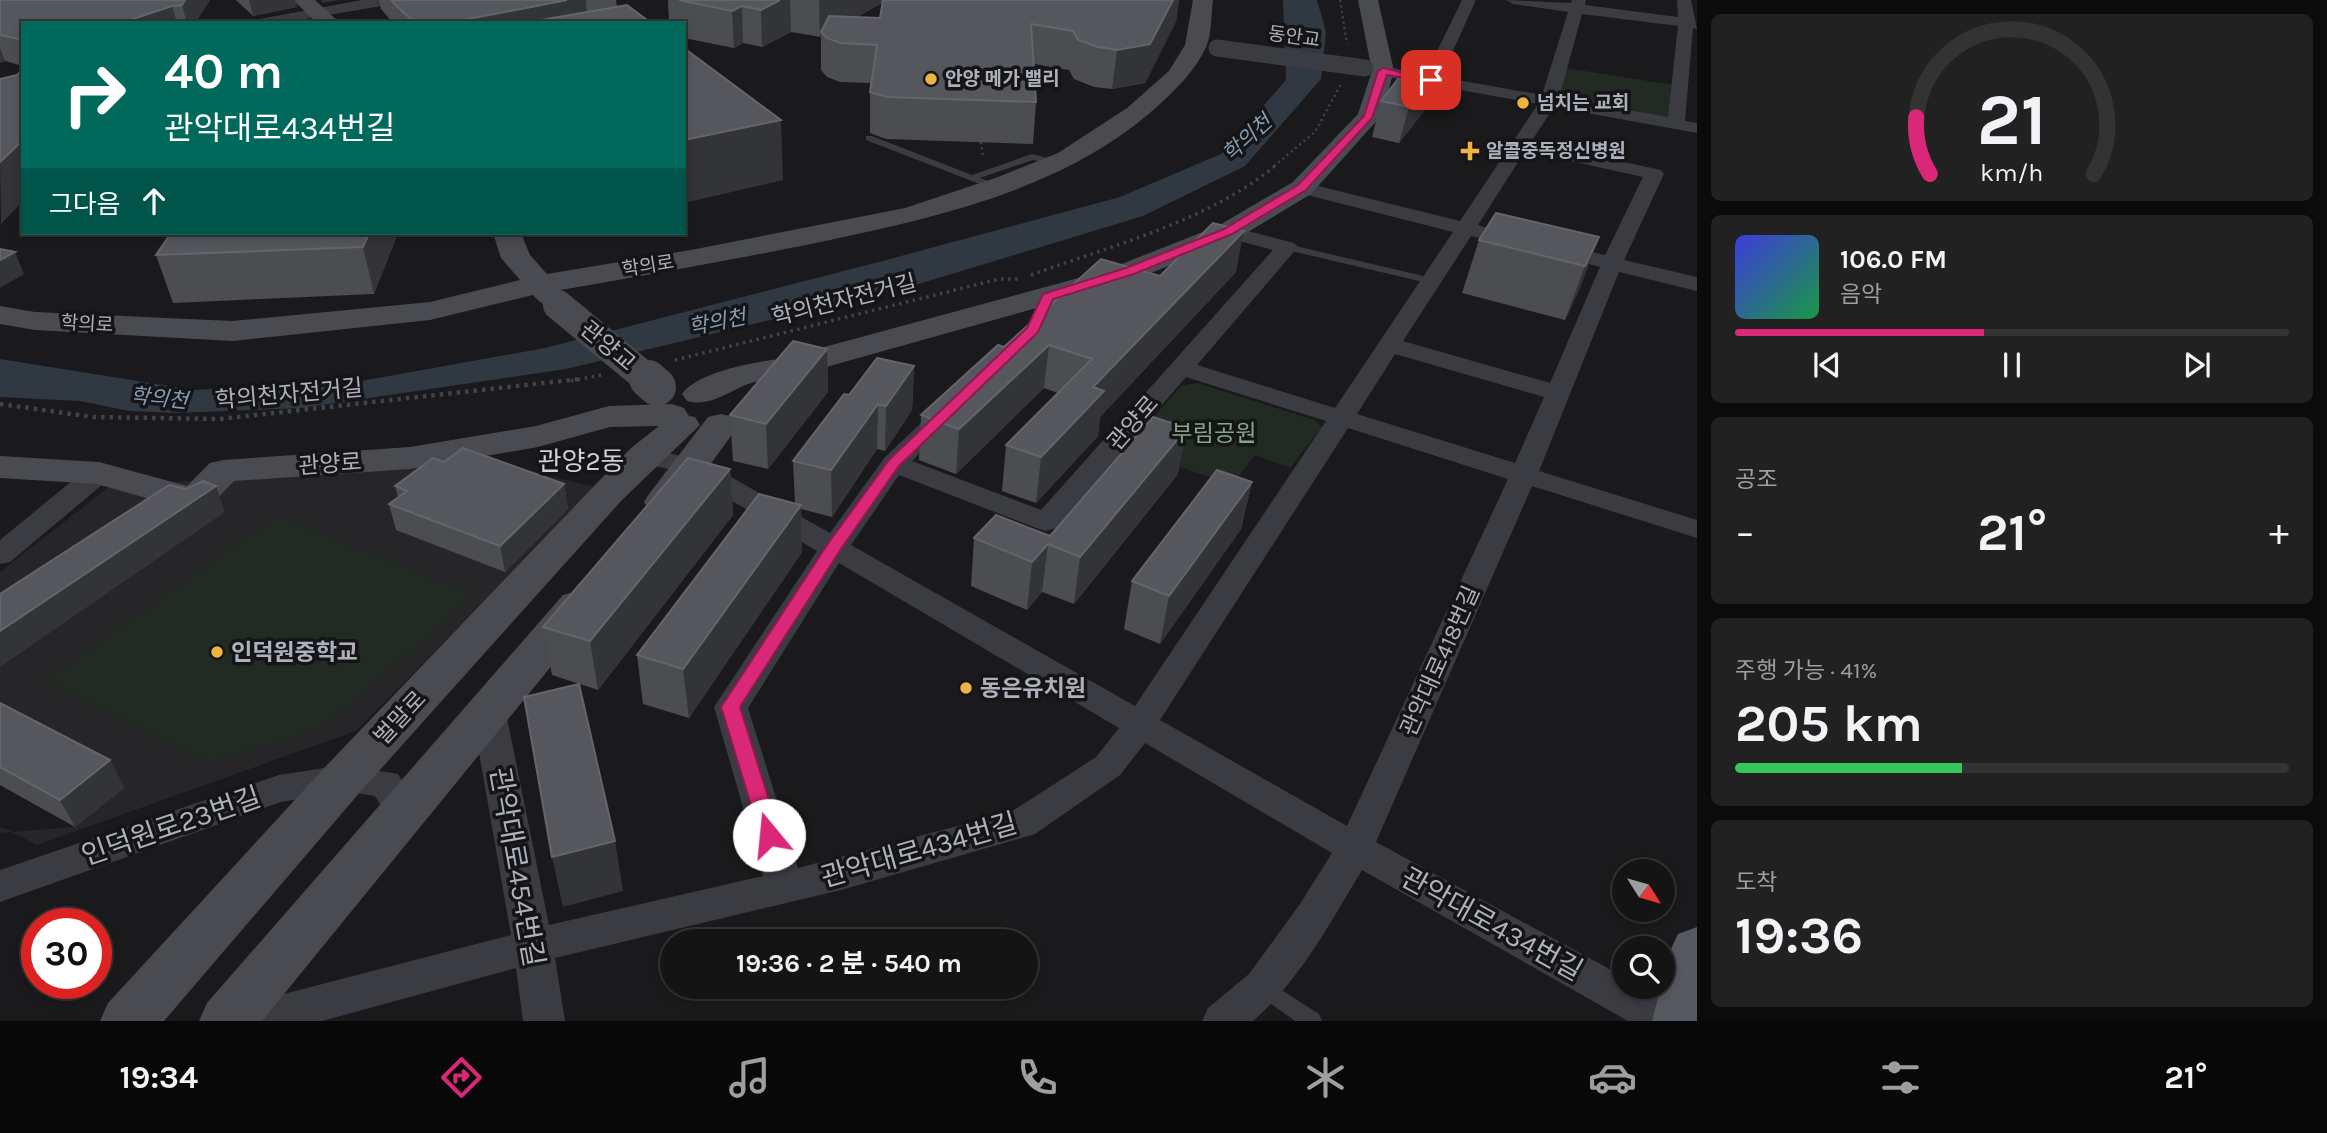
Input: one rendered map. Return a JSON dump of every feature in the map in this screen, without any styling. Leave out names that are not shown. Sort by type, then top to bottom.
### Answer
[{"type":"main road","points":[[1680,1021],[1697,951]]},
{"type":"street","points":[[268,21],[393,0]]},
{"type":"street","name":"학의로","points":[[0,315],[35,321],[232,331],[430,311],[549,295],[691,259],[911,215],[983,182],[1058,162],[1136,113],[1207,46],[1203,0]]},
{"type":"street","points":[[639,530],[690,409],[760,381],[782,369],[1130,271],[1228,232],[1302,188],[1369,116],[1374,70],[1368,0]]},
{"type":"street","points":[[1431,80],[1469,0]]},
{"type":"street","points":[[1513,0],[1579,4],[1691,24]]},
{"type":"street","points":[[1676,124],[1691,24],[1684,0]]},
{"type":"street","points":[[1141,723],[1549,101],[1579,4]]},
{"type":"street","name":"동안교","points":[[1207,46],[1374,70],[1697,128]]},
{"type":"street","name":"관악대로418번길","points":[[1355,848],[1524,474],[1612,263],[1654,174],[1521,145]]},
{"type":"street","points":[[1302,188],[1506,238]]},
{"type":"street","points":[[1228,232],[1287,247]]},
{"type":"street","points":[[508,235],[516,258],[549,295]]},
{"type":"street","points":[[1532,244],[1697,284]]},
{"type":"street","name":"관양로","points":[[894,463],[1046,522],[1287,247]]},
{"type":"street","name":"관양교","points":[[549,295],[690,409]]},
{"type":"street","points":[[1033,329],[1047,296]]},
{"type":"street","points":[[1390,345],[1557,393]]},
{"type":"street","points":[[1181,368],[1697,529]]},
{"type":"street","points":[[785,887],[731,707],[835,546],[894,463],[963,396]]},
{"type":"street","name":"벌말로","points":[[128,1021],[344,778],[643,456],[690,409]]},
{"type":"street","name":"관양로","points":[[0,467],[99,473],[195,500],[223,471],[410,458],[538,436],[610,417],[690,409]]},
{"type":"street","name":"관악대로434번길","points":[[690,409],[835,546],[1355,848],[1666,1021]]},
{"type":"street","points":[[0,555],[99,473]]},
{"type":"street","points":[[227,1021],[489,713],[604,573]]},
{"type":"street","name":"관악대로454번길","points":[[489,713],[533,946],[544,1021]]},
{"type":"street","name":"관악대로434번길","points":[[533,946],[785,887],[1022,824],[1108,766],[1141,723]]},
{"type":"street","name":"인덕원로23번길","points":[[0,886],[279,789],[344,778],[386,784],[404,814]]},
{"type":"street","points":[[1223,1021],[1263,987],[1314,916],[1355,848]]},
{"type":"street","points":[[253,1021],[533,946]]},
{"type":"lane","points":[[869,138],[983,182]]},
{"type":"lane","points":[[1287,247],[1432,281]]},
{"type":"lane","points":[[1263,987],[1312,1021]]},
{"type":"path","points":[[1340,0],[1347,47]]},
{"type":"path","name":"학의천자전거길","points":[[690,409],[999,279],[1021,279],[1207,210],[1252,185],[1315,132],[1343,82],[1343,75]]},
{"type":"path","name":"학의천자전거길","points":[[0,404],[93,417],[220,419],[566,382],[607,374]]},
{"type":"shaded area","name":"인덕원중학교","points":[[454,455],[597,487],[356,731],[37,845],[12,832],[74,827],[0,760],[0,572],[110,486],[242,478]]},
{"type":"shaded area","points":[[0,828],[4,828],[12,832],[0,833]]},
{"type":"green space","points":[[1565,68],[1674,85],[1669,119],[1557,99]]},
{"type":"green space","name":"부림공원","points":[[1197,383],[1314,420],[1322,427],[1290,468],[1255,455],[1232,485],[1126,448],[1181,386]]},
{"type":"green space","points":[[276,516],[474,595],[324,727],[209,763],[46,680]]},
{"type":"water","name":"학의천","points":[[1283,0],[1317,0],[1326,32],[1321,79],[1245,166],[1143,216],[912,286],[566,369],[301,408],[176,413],[129,411],[80,401],[0,397],[0,359],[194,390],[361,381],[545,348],[1120,197],[1221,154],[1286,80]]},
{"type":"building","points":[[0,0],[185,0],[182,5],[127,21],[21,21],[21,40],[0,35]]},
{"type":"building","points":[[391,0],[567,0],[458,21],[414,21]]},
{"type":"building","points":[[679,0],[780,0],[761,10],[742,6],[732,11]]},
{"type":"building","points":[[883,0],[1173,0],[1150,44],[1117,50],[1078,40],[1073,31],[1031,24],[1036,102],[887,97],[870,92],[877,45],[840,43],[827,38],[821,32],[829,16],[880,18]]},
{"type":"building","points":[[627,5],[648,21],[535,21]]},
{"type":"building","points":[[686,49],[781,120],[686,140]]},
{"type":"building","points":[[1404,71],[1433,76],[1409,107],[1381,101]]},
{"type":"building","points":[[21,72],[21,142],[0,162],[0,79]]},
{"type":"building","points":[[1496,213],[1599,237],[1585,266],[1479,240]]},
{"type":"building","points":[[1213,223],[1244,231],[1093,387],[1104,391],[1041,457],[1006,445],[1092,359],[1049,345],[959,429],[921,415],[998,345],[1004,347],[1101,259],[1160,276]]},
{"type":"building","points":[[170,235],[368,235],[363,247],[156,255]]},
{"type":"building","points":[[0,249],[15,252],[0,260]]},
{"type":"building","points":[[793,341],[827,349],[766,424],[730,415]]},
{"type":"building","points":[[877,358],[914,366],[886,406],[878,404],[831,470],[793,461],[844,394],[849,395]]},
{"type":"building","points":[[1153,417],[1187,428],[1080,557],[1048,544],[1032,562],[974,538],[996,515],[1050,536]]},
{"type":"building","points":[[463,448],[564,484],[500,546],[389,504],[407,491],[395,486],[433,458],[444,462]]},
{"type":"building","points":[[688,458],[730,469],[590,641],[543,627]]},
{"type":"building","points":[[1217,470],[1252,482],[1169,596],[1132,581]]},
{"type":"building","points":[[203,481],[216,486],[0,631],[0,594],[169,485],[186,489]]},
{"type":"building","points":[[759,494],[801,505],[683,669],[637,655]]},
{"type":"building","points":[[579,684],[615,841],[552,857],[524,697]]},
{"type":"building","points":[[0,703],[110,760],[60,800],[0,767]]},
{"type":"place","name":"안양 메가 밸리","points":[[931,79]]},
{"type":"place","name":"넘치는 교회","points":[[1523,103]]},
{"type":"place","name":"알콜중독정신병원","points":[[1470,151]]},
{"type":"place","name":"인덕원중학교","points":[[217,652]]},
{"type":"place","name":"동은유치원","points":[[966,688]]},
{"type":"district","name":"관양2동","points":[[581,461]]},
{"type":"route","points":[[769,835],[731,707],[835,546],[894,463],[1033,329],[1047,296],[1130,271],[1228,232],[1302,188],[1360,128],[1369,116],[1383,71],[1431,80]]}]
